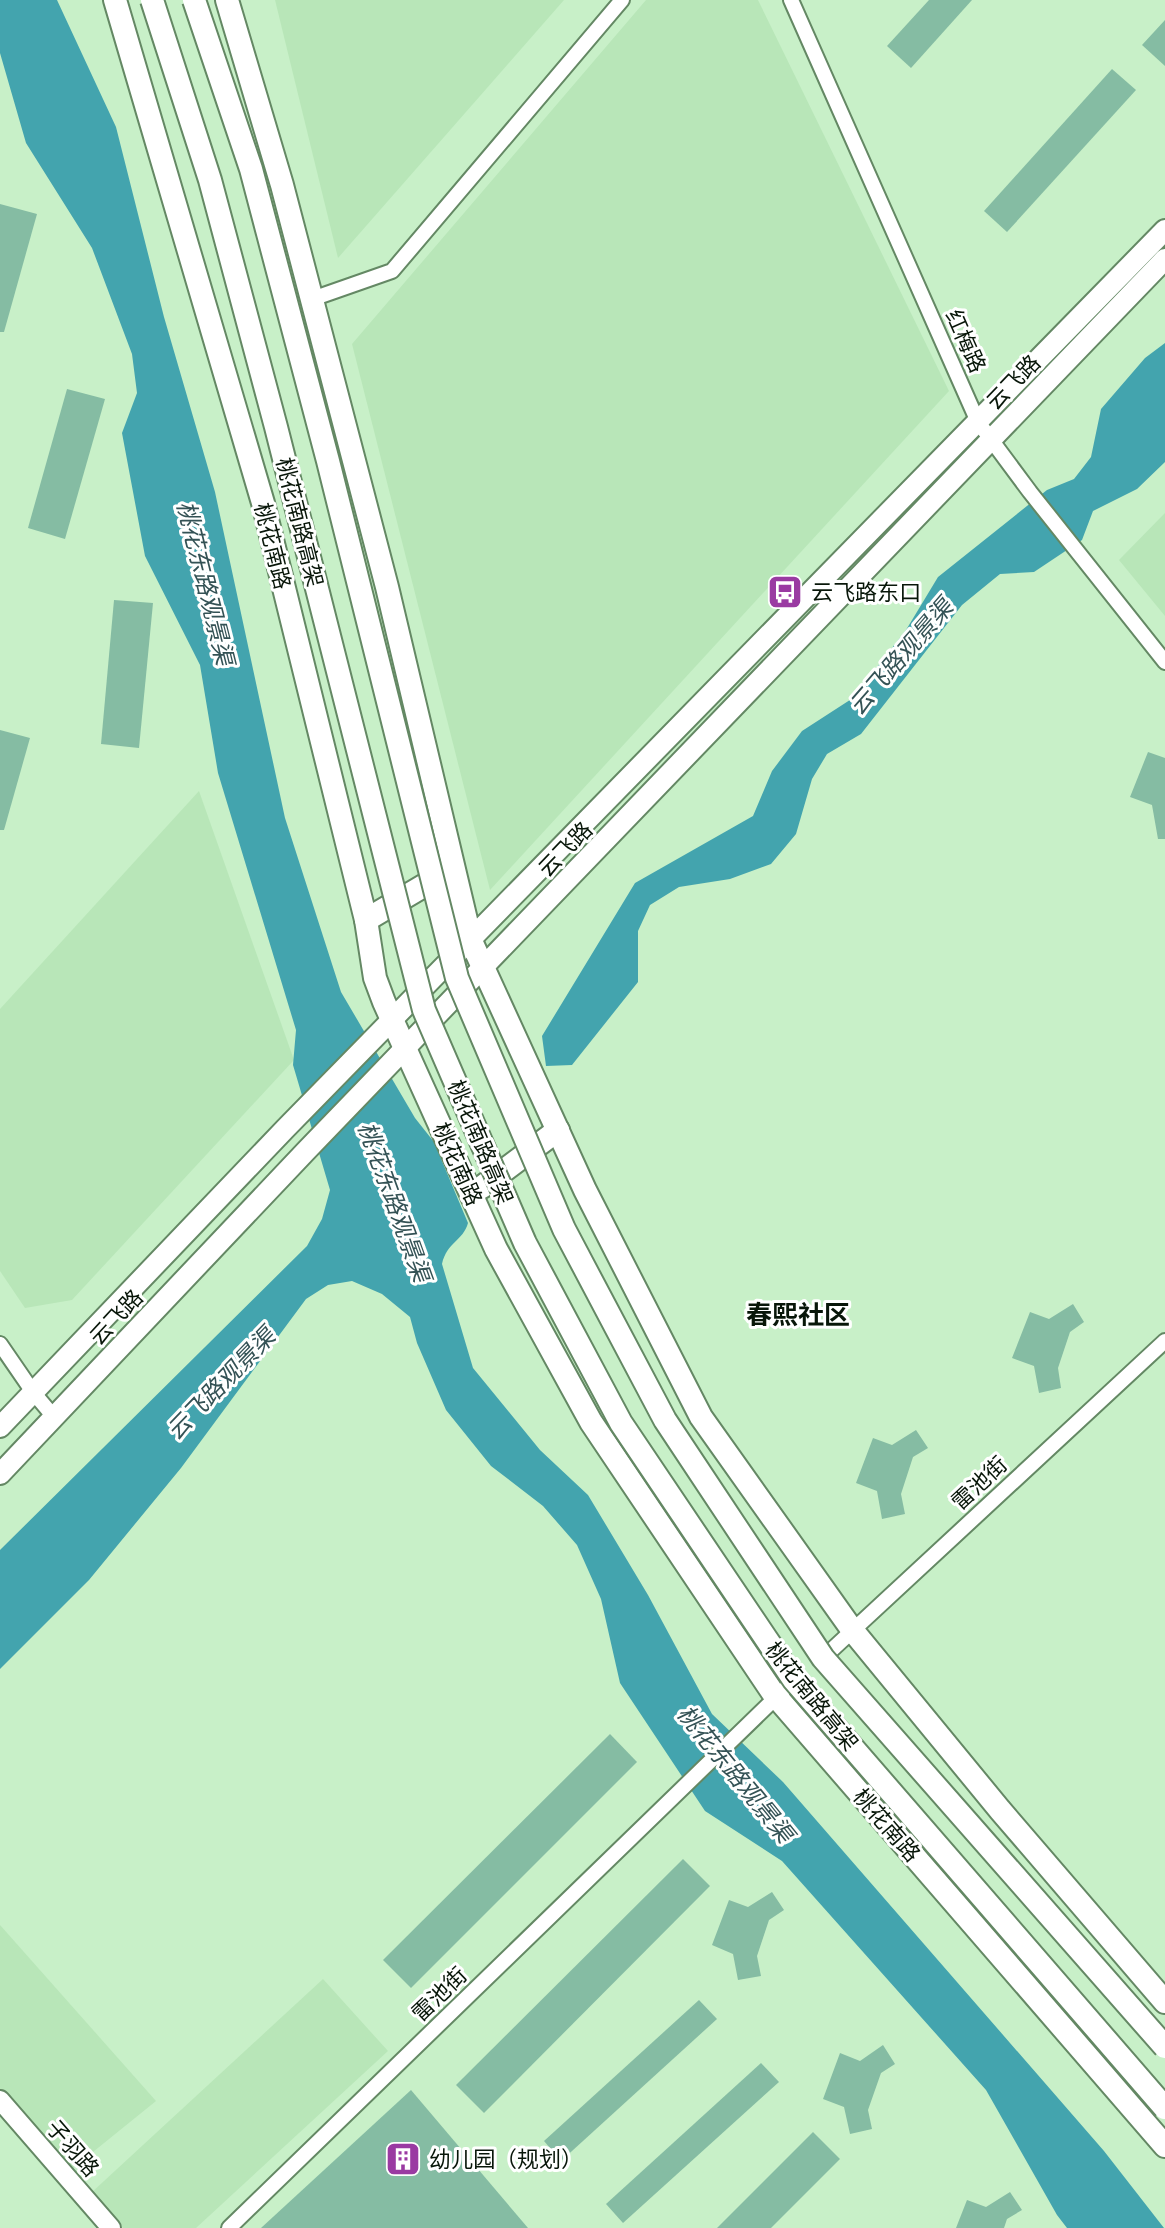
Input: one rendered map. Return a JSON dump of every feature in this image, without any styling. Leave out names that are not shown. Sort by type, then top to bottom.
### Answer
[{"type":"main road","name":"桃花南路","points":[[115,0],[263,503],[366,920],[375,978],[388,1026],[496,1249],[591,1422],[777,1697],[1165,2146]]},
{"type":"main road","name":"桃花南路高架","points":[[152,0],[218,211],[424,1010],[525,1243],[621,1423],[794,1680],[1165,2108]]},
{"type":"main road","name":"桃花南路高架","points":[[194,0],[251,169],[328,461],[457,978],[564,1229],[665,1420],[823,1658],[1165,2047]]},
{"type":"main road","points":[[227,0],[312,299],[383,572],[471,941],[482,970],[612,1247],[701,1417],[853,1631],[990,1798],[1165,2002]]},
{"type":"main road","name":"云飞路","points":[[0,1427],[285,1129],[1165,230]]},
{"type":"main road","name":"云飞路","points":[[0,1474],[305,1152],[1165,259]]},
{"type":"main road","points":[[366,920],[454,868]]},
{"type":"main road","points":[[472,1195],[558,1130]]},
{"type":"street","points":[[312,299],[392,271],[622,0]]},
{"type":"street","name":"红梅路","points":[[791,0],[978,422],[1165,662]]},
{"type":"street","name":"雷池街","points":[[823,1658],[1165,1341]]},
{"type":"street","points":[[0,1344],[54,1417]]},
{"type":"street","name":"雷池街","points":[[229,2228],[794,1680]]},
{"type":"street","name":"子羽路","points":[[0,2100],[111,2228]]},
{"type":"shaded area","points":[[275,0],[564,0],[338,258]]},
{"type":"shaded area","points":[[646,0],[758,0],[949,391],[490,890],[352,344]]},
{"type":"shaded area","points":[[1165,513],[1165,616],[1119,560]]},
{"type":"shaded area","points":[[199,791],[294,1060],[72,1300],[25,1308],[0,1271],[0,1009]]},
{"type":"shaded area","points":[[0,1925],[156,2101],[62,2177],[0,2101]]},
{"type":"shaded area","points":[[323,1979],[388,2051],[196,2228],[123,2228],[91,2193]]},
{"type":"water","points":[[0,0],[57,0],[116,127],[164,317],[215,492],[285,818],[341,992],[415,1118],[434,1142],[468,1223],[463,1234],[447,1251],[442,1264],[473,1368],[540,1450],[588,1495],[648,1595],[712,1714],[783,1782],[1104,2151],[1164,2228],[1067,2228],[986,2090],[782,1861],[705,1811],[620,1683],[601,1599],[577,1545],[543,1506],[491,1466],[446,1410],[417,1343],[410,1317],[382,1294],[352,1281],[328,1285],[306,1299],[181,1468],[89,1580],[0,1669],[0,1550],[307,1246],[322,1219],[330,1190],[293,1065],[296,1030],[218,773],[200,665],[145,556],[122,433],[137,393],[132,354],[92,248],[26,143],[0,53]]},
{"type":"water","name":"云飞路观景渠","points":[[1165,343],[1165,462],[1137,489],[1093,511],[1082,540],[1034,572],[1000,574],[962,605],[861,734],[827,754],[812,779],[796,834],[771,864],[730,879],[679,887],[650,905],[638,931],[638,982],[572,1065],[546,1066],[542,1036],[635,883],[753,816],[772,771],[802,731],[853,698],[906,630],[938,577],[1047,490],[1074,479],[1091,457],[1101,409],[1145,358]]},
{"type":"building","points":[[929,0],[972,0],[911,68],[887,46]]},
{"type":"building","points":[[1165,20],[1165,66],[1142,45]]},
{"type":"building","points":[[1112,69],[1136,90],[1007,232],[984,211]]},
{"type":"building","points":[[0,204],[37,214],[4,332],[0,332]]},
{"type":"building","points":[[67,389],[105,399],[65,539],[28,528]]},
{"type":"building","points":[[114,600],[153,603],[139,748],[101,744]]},
{"type":"building","points":[[0,730],[30,738],[4,830],[0,830]]},
{"type":"building","points":[[1148,752],[1165,758],[1165,839],[1158,839],[1152,805],[1130,797]]},
{"type":"building","points":[[1073,1304],[1084,1322],[1070,1332],[1058,1368],[1061,1388],[1039,1393],[1034,1366],[1012,1358],[1030,1312],[1049,1319]]},
{"type":"building","points":[[916,1430],[928,1448],[913,1457],[901,1494],[905,1514],[882,1519],[877,1491],[856,1483],[873,1438],[892,1445]]},
{"type":"building","points":[[610,1734],[637,1762],[411,1988],[383,1960]]},
{"type":"building","points":[[683,1859],[710,1886],[484,2113],[456,2085]]},
{"type":"building","points":[[772,1892],[784,1910],[769,1920],[757,1956],[761,1976],[738,1980],[733,1954],[712,1945],[729,1900],[748,1907]]},
{"type":"building","points":[[699,2000],[717,2019],[561,2161],[544,2141]]},
{"type":"building","points":[[883,2045],[895,2064],[881,2073],[868,2110],[872,2129],[850,2134],[844,2107],[823,2099],[840,2053],[860,2061]]},
{"type":"building","points":[[761,2063],[779,2082],[623,2223],[606,2204]]},
{"type":"building","name":"幼儿园（规划）","points":[[411,2090],[528,2228],[261,2228]]},
{"type":"building","points":[[813,2132],[840,2159],[771,2228],[717,2228]]},
{"type":"building","points":[[1010,2192],[1022,2210],[1007,2219],[1004,2228],[956,2228],[967,2200],[986,2207]]},
{"type":"place","name":"云飞路东口","points":[[785,592]]},
{"type":"place","name":"幼儿园（规划）","points":[[403,2159]]},
{"type":"district","name":"春熙社区","points":[[798,1315]]},
{"type":"water label","name":"桃花东路观景渠","points":[[205,583]]},
{"type":"water label","name":"桃花东路观景渠","points":[[394,1202]]},
{"type":"water label","name":"桃花东路观景渠","points":[[735,1774]]}]
